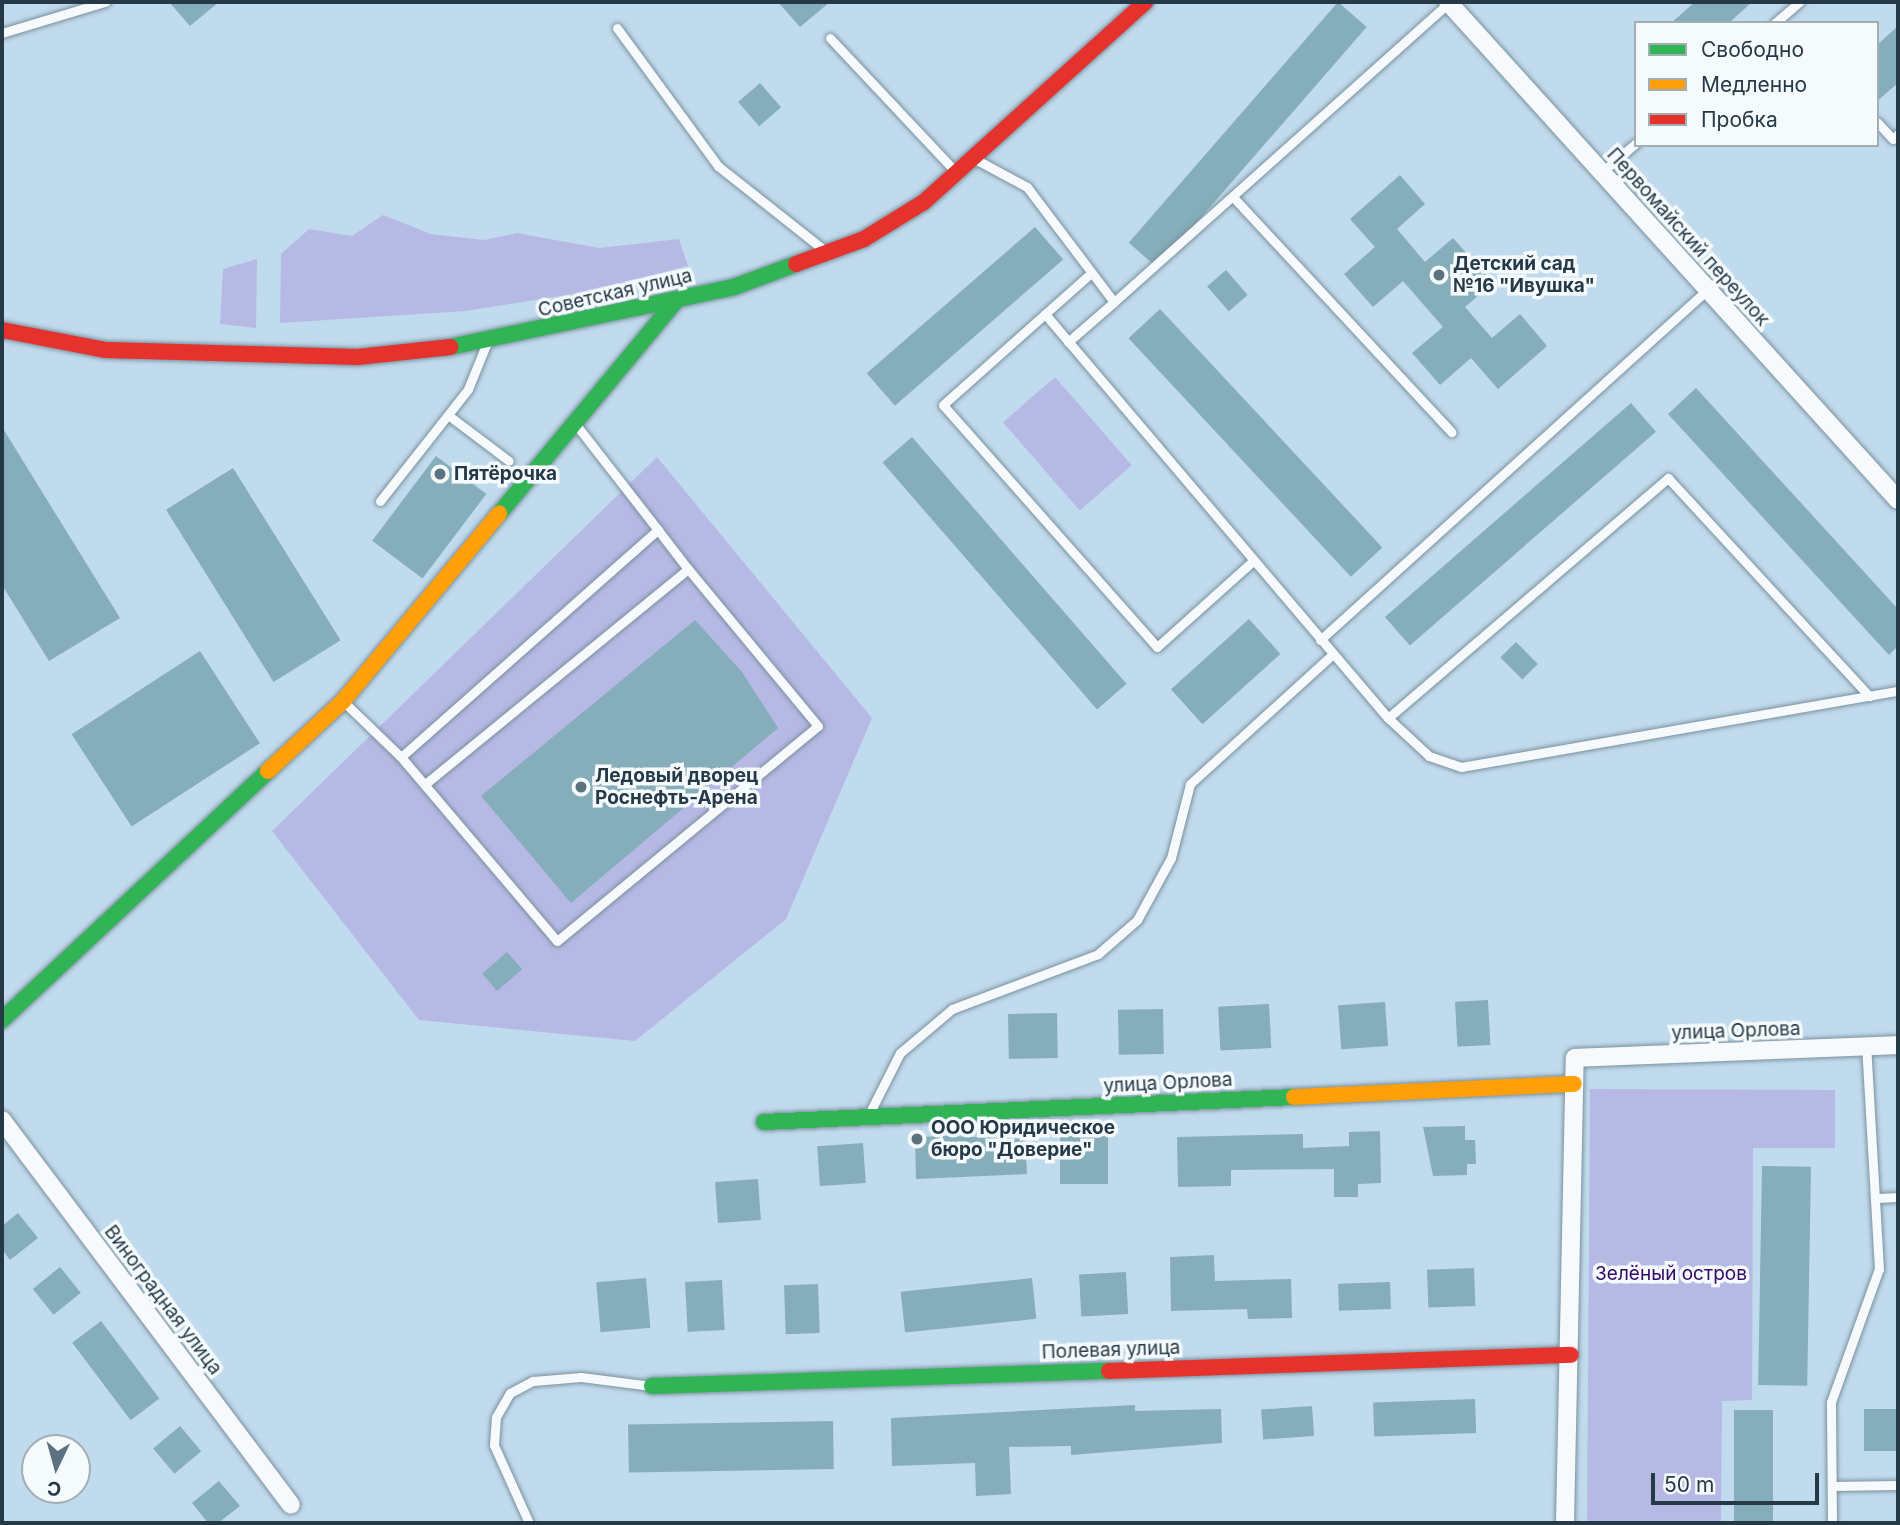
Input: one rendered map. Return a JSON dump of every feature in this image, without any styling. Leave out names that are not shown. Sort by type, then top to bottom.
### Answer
[{"type":"street","name":"Советская улица","points":[[2,330],[106,350],[208,356],[358,357],[486,343],[674,303],[827,252],[890,225],[958,175],[1145,2]]},
{"type":"street","name":"Первомайский переулок","points":[[1448,2],[1898,500]]},
{"type":"street","points":[[2,1020],[343,701],[578,426],[674,303]]},
{"type":"street","name":"улица Орлова","points":[[764,1122],[1574,1084],[1575,1058],[1898,1045]]},
{"type":"street","points":[[1565,1523],[1571,1355],[1574,1084]]},
{"type":"street","name":"Виноградная улица","points":[[2,1120],[291,1505]]},
{"type":"street","name":"Полевая улица","points":[[652,1387],[1571,1355]]},
{"type":"lane","points":[[2,33],[105,2]]},
{"type":"lane","points":[[1068,342],[1448,2]]},
{"type":"lane","points":[[1782,21],[1799,2]]},
{"type":"lane","points":[[617,27],[718,166],[827,252]]},
{"type":"lane","points":[[831,38],[958,175]]},
{"type":"lane","points":[[1879,124],[1892,139],[1898,134]]},
{"type":"lane","points":[[1602,172],[1634,145]]},
{"type":"lane","points":[[975,159],[1027,187],[1114,302]]},
{"type":"lane","points":[[1233,197],[1451,432]]},
{"type":"lane","points":[[1091,273],[943,405],[1157,647],[1254,561]]},
{"type":"lane","points":[[1320,640],[1707,290]]},
{"type":"lane","points":[[1045,314],[1320,640],[1388,718],[1429,756],[1461,767],[1898,691]]},
{"type":"lane","points":[[380,501],[468,389],[486,343]]},
{"type":"lane","points":[[448,415],[509,461]]},
{"type":"lane","points":[[343,701],[427,783],[557,941],[818,726],[688,569],[578,426]]},
{"type":"lane","points":[[1388,718],[1668,478],[1869,696]]},
{"type":"lane","points":[[401,757],[658,530]]},
{"type":"lane","points":[[427,783],[688,569]]},
{"type":"lane","points":[[866,1119],[900,1053],[952,1009],[1098,954],[1137,920],[1171,858],[1190,784],[1333,654]]},
{"type":"lane","points":[[1832,1523],[1831,1402],[1879,1269],[1877,1198],[1866,1046]]},
{"type":"lane","points":[[1877,1198],[1898,1197]]},
{"type":"lane","points":[[529,1523],[494,1445],[496,1417],[510,1393],[533,1381],[581,1377],[652,1387]]},
{"type":"lane","points":[[1832,1486],[1898,1485]]},
{"type":"green space","points":[[383,215],[431,234],[484,240],[517,233],[599,248],[679,239],[688,266],[585,292],[466,311],[280,323],[281,254],[309,229],[352,236]]},
{"type":"green space","points":[[257,259],[256,328],[220,324],[223,269]]},
{"type":"green space","points":[[1055,377],[1132,465],[1080,511],[1003,422]]},
{"type":"green space","name":"Ледовый дворец Роснефть-Арена","points":[[657,457],[872,718],[786,919],[635,1041],[419,1020],[272,831]]},
{"type":"green space","name":"Зелёный остров","points":[[1590,1089],[1835,1090],[1835,1148],[1753,1148],[1752,1400],[1722,1401],[1721,1523],[1587,1523]]},
{"type":"building","points":[[169,2],[219,2],[190,26]]},
{"type":"building","points":[[778,2],[830,2],[800,27]]},
{"type":"building","points":[[1338,2],[1367,27],[1157,268],[1129,243]]},
{"type":"building","points":[[1695,2],[1752,2],[1731,21],[1673,21]]},
{"type":"building","points":[[1898,26],[1898,83],[1879,99],[1879,43]]},
{"type":"building","points":[[760,83],[781,107],[759,126],[738,102]]},
{"type":"building","points":[[1400,175],[1425,204],[1397,229],[1425,262],[1453,238],[1493,283],[1465,307],[1492,338],[1520,314],[1547,346],[1498,389],[1471,358],[1440,385],[1412,353],[1443,327],[1403,281],[1373,307],[1344,274],[1375,247],[1350,219]]},
{"type":"building","points":[[1035,227],[1063,259],[895,406],[867,373]]},
{"type":"building","points":[[1226,270],[1248,295],[1229,311],[1207,286]]},
{"type":"building","points":[[1160,309],[1382,547],[1351,577],[1129,338]]},
{"type":"building","points":[[1696,388],[1898,609],[1898,646],[1889,655],[1668,414]]},
{"type":"building","points":[[1631,403],[1656,432],[1410,646],[1385,617]]},
{"type":"building","points":[[2,427],[120,618],[49,661],[2,585]]},
{"type":"building","points":[[912,437],[1127,684],[1097,709],[883,463]]},
{"type":"building","points":[[436,456],[486,494],[423,579],[372,541]]},
{"type":"building","points":[[233,468],[341,640],[274,682],[166,510]]},
{"type":"building","points":[[1249,619],[1280,654],[1202,724],[1171,689]]},
{"type":"building","points":[[695,620],[742,672],[778,728],[571,903],[481,796]]},
{"type":"building","points":[[1516,642],[1538,664],[1522,679],[1500,658]]},
{"type":"building","points":[[200,651],[260,743],[132,827],[72,734]]},
{"type":"building","points":[[507,952],[522,969],[497,991],[482,974]]},
{"type":"building","points":[[1488,1000],[1490,1045],[1457,1047],[1455,1002]]},
{"type":"building","points":[[1385,1002],[1388,1046],[1341,1049],[1338,1005]]},
{"type":"building","points":[[1269,1004],[1271,1048],[1220,1051],[1218,1007]]},
{"type":"building","points":[[1163,1009],[1164,1054],[1119,1055],[1118,1010]]},
{"type":"building","points":[[1057,1013],[1058,1058],[1009,1059],[1008,1014]]},
{"type":"building","points":[[1465,1126],[1465,1140],[1475,1140],[1476,1164],[1467,1164],[1467,1175],[1433,1176],[1423,1127]]},
{"type":"building","points":[[1380,1131],[1381,1183],[1358,1184],[1358,1197],[1334,1197],[1334,1169],[1231,1170],[1231,1186],[1178,1187],[1177,1137],[1303,1134],[1303,1148],[1349,1146],[1349,1132]]},
{"type":"building","points":[[1060,1136],[1108,1136],[1108,1184],[1060,1184]]},
{"type":"building","points":[[915,1137],[1025,1139],[1027,1174],[916,1179]]},
{"type":"building","points":[[863,1143],[866,1183],[820,1186],[817,1146]]},
{"type":"building","points":[[1762,1166],[1811,1167],[1807,1386],[1758,1385]]},
{"type":"building","points":[[758,1179],[761,1220],[718,1223],[715,1182]]},
{"type":"building","points":[[18,1213],[38,1238],[10,1260],[2,1249],[2,1226]]},
{"type":"building","points":[[1214,1255],[1215,1281],[1291,1279],[1292,1318],[1248,1319],[1247,1309],[1171,1311],[1170,1257]]},
{"type":"building","points":[[60,1267],[81,1293],[54,1315],[33,1289]]},
{"type":"building","points":[[1474,1268],[1475,1306],[1428,1308],[1427,1270]]},
{"type":"building","points":[[1126,1272],[1128,1314],[1081,1316],[1079,1274]]},
{"type":"building","points":[[646,1278],[650,1328],[601,1332],[596,1282]]},
{"type":"building","points":[[1032,1278],[1036,1319],[905,1333],[901,1292]]},
{"type":"building","points":[[722,1280],[725,1330],[688,1332],[685,1282]]},
{"type":"building","points":[[1390,1282],[1391,1309],[1339,1311],[1338,1284]]},
{"type":"building","points":[[818,1284],[820,1333],[786,1334],[784,1285]]},
{"type":"building","points":[[101,1321],[159,1398],[131,1420],[72,1343]]},
{"type":"building","points":[[1475,1399],[1476,1433],[1374,1437],[1373,1403]]},
{"type":"building","points":[[1135,1405],[1135,1411],[1221,1409],[1222,1443],[1071,1455],[1071,1446],[1009,1447],[1011,1494],[976,1496],[975,1463],[892,1466],[891,1418]]},
{"type":"building","points":[[1312,1406],[1314,1436],[1263,1439],[1261,1410]]},
{"type":"building","points":[[1864,1409],[1898,1409],[1898,1451],[1864,1451]]},
{"type":"building","points":[[1734,1410],[1773,1410],[1773,1523],[1734,1523]]},
{"type":"building","points":[[833,1421],[834,1469],[629,1473],[628,1425]]},
{"type":"building","points":[[180,1426],[201,1451],[174,1474],[153,1448]]},
{"type":"building","points":[[219,1481],[240,1506],[218,1523],[208,1523],[192,1503]]},
{"type":"traffic: fast","points":[[450,347],[734,287],[796,264]]},
{"type":"traffic: fast","points":[[499,514],[674,303]]},
{"type":"traffic: fast","points":[[2,1020],[268,771]]},
{"type":"traffic: fast","points":[[764,1122],[1294,1097]]},
{"type":"traffic: fast","points":[[652,1386],[1109,1371]]},
{"type":"traffic: slow","points":[[268,771],[343,701],[499,514]]},
{"type":"traffic: slow","points":[[1294,1097],[1574,1084]]},
{"type":"traffic: jam","points":[[796,264],[864,239],[924,202],[1145,2]]},
{"type":"traffic: jam","points":[[2,330],[106,350],[358,357],[450,347]]},
{"type":"traffic: jam","points":[[1109,1371],[1571,1355]]},
{"type":"place","name":"Детский сад №16 \"Ивушка\"","points":[[1439,275]]},
{"type":"place","name":"Пятёрочка","points":[[440,474]]},
{"type":"place","name":"Ледовый дворец Роснефть-Арена","points":[[581,787]]},
{"type":"place","name":"ООО Юридическое бюро \"Доверие\"","points":[[917,1139]]}]
